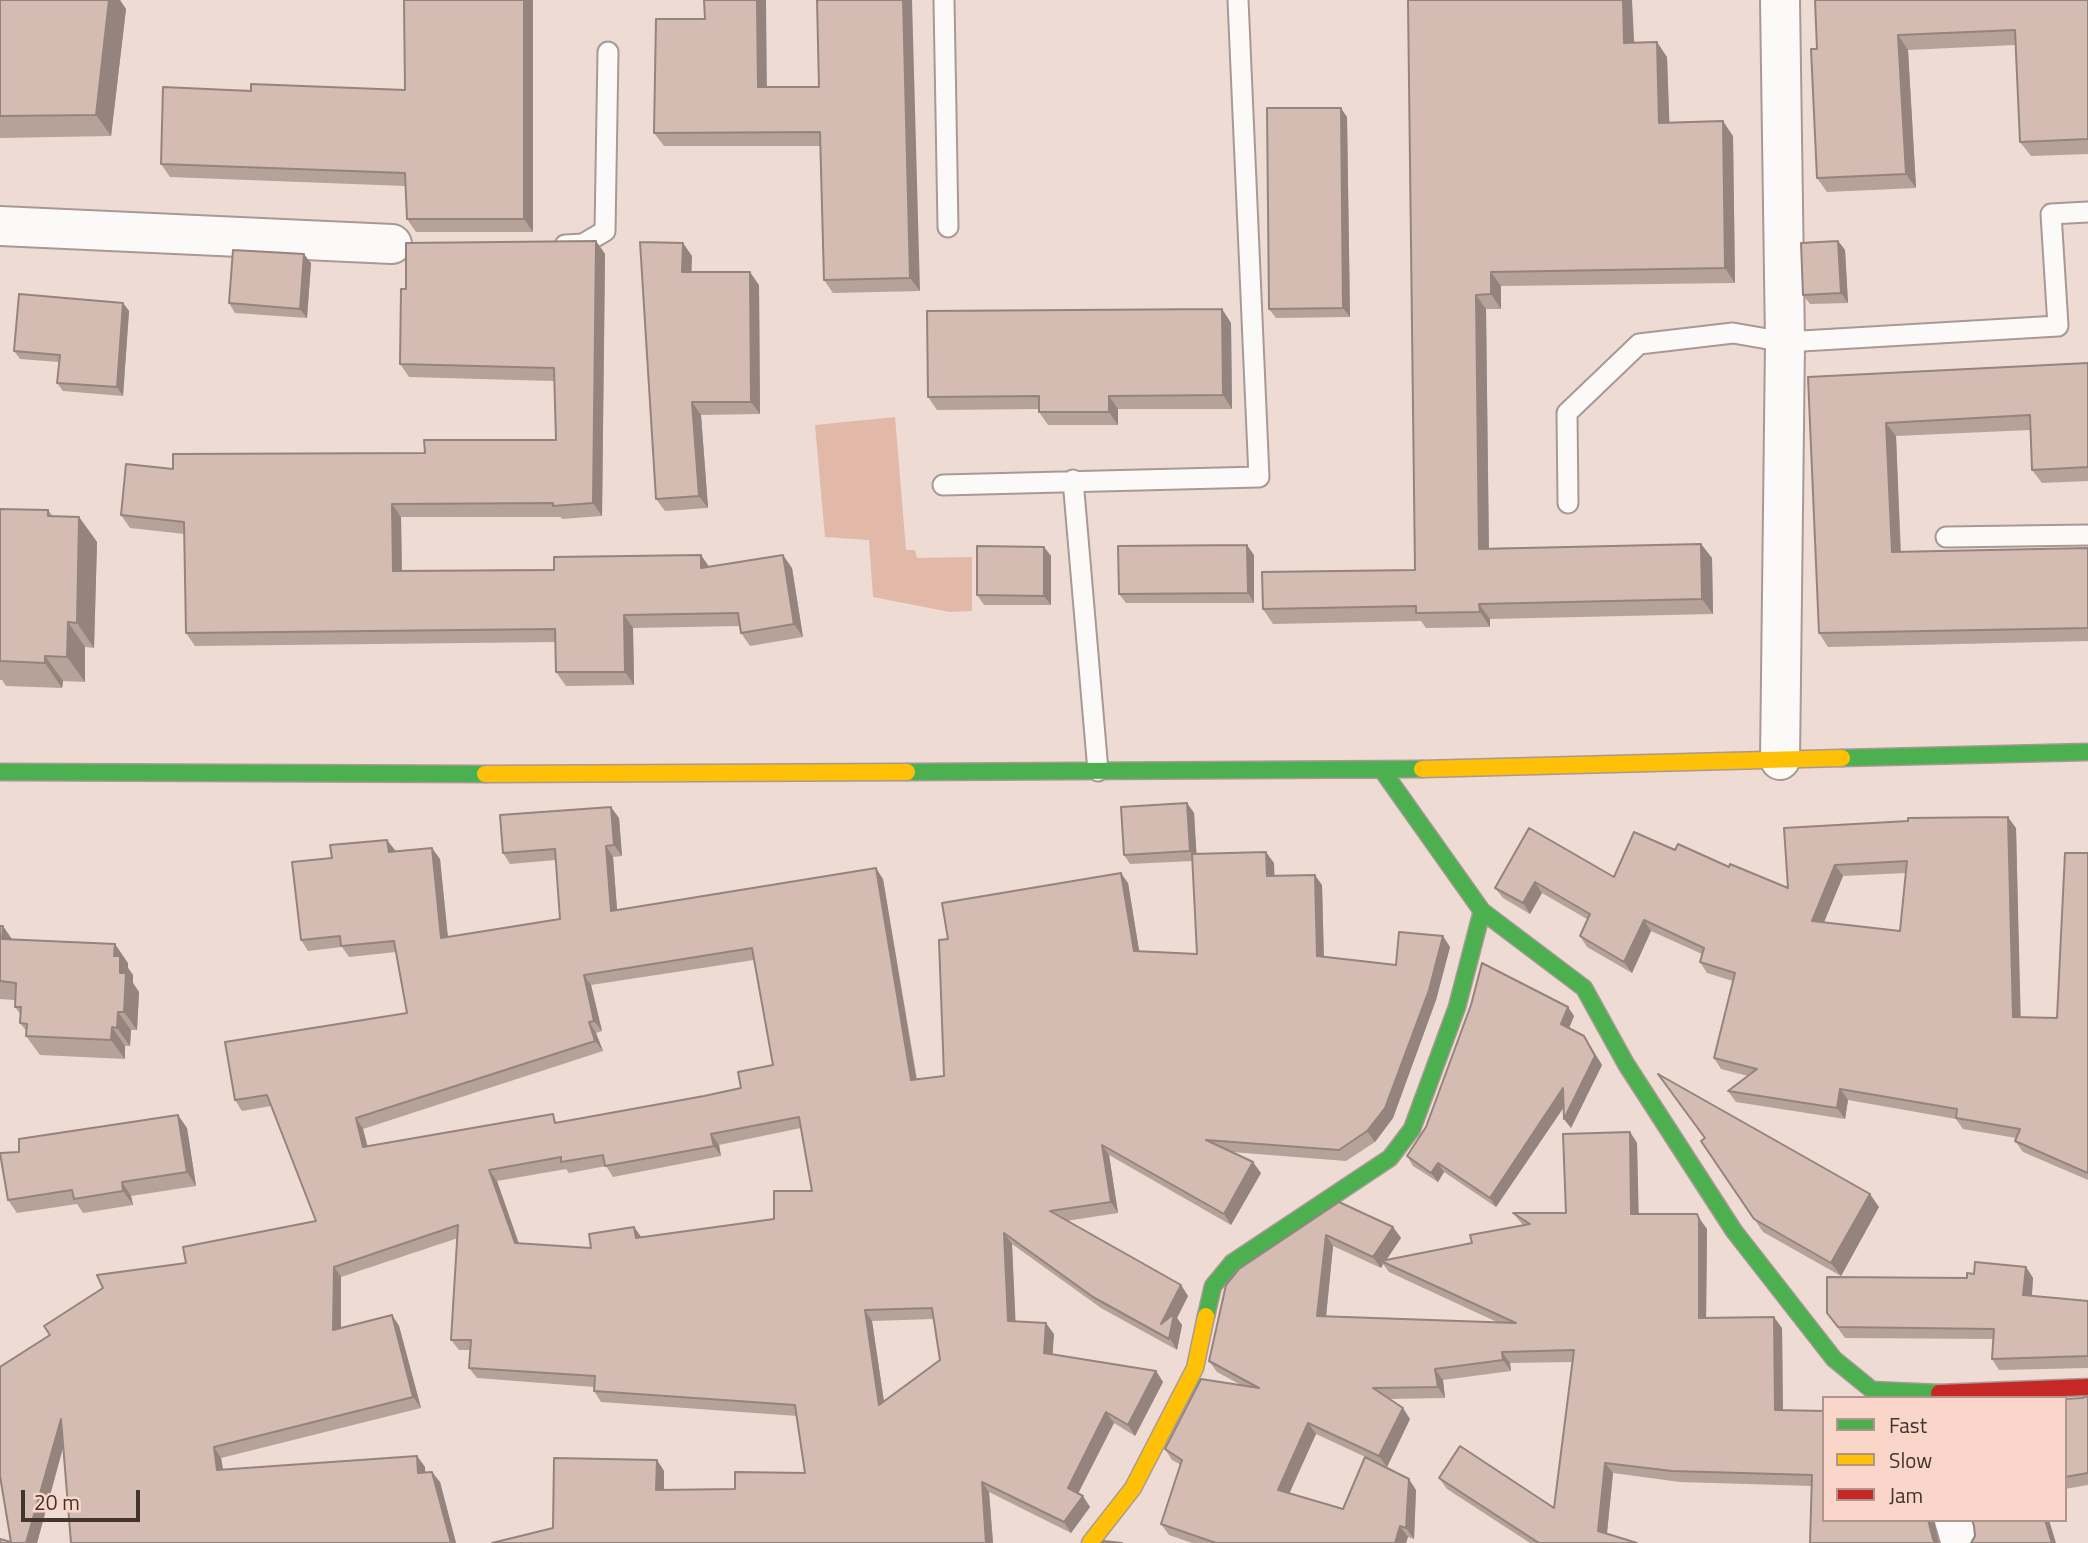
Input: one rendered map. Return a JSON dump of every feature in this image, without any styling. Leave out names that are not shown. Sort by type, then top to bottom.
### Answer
[{"type":"street","points":[[1780,0],[1786,342],[1780,760]]},
{"type":"street","points":[[0,226],[402,245]]},
{"type":"street","points":[[0,772],[318,775],[1382,770],[2088,752]]},
{"type":"street","points":[[1382,770],[1482,911],[1584,988],[1626,1063],[1734,1231],[1834,1359],[1872,1390],[1955,1396],[2088,1387]]},
{"type":"street","points":[[1090,1543],[1133,1488],[1195,1368],[1213,1286],[1232,1263],[1390,1158],[1412,1129],[1457,1007],[1482,911]]},
{"type":"street","points":[[1955,1522],[1961,1543]]},
{"type":"lane","points":[[944,0],[948,227]]},
{"type":"lane","points":[[943,485],[1259,477],[1238,0]]},
{"type":"lane","points":[[543,245],[583,244],[605,231],[608,52]]},
{"type":"lane","points":[[1568,503],[1567,412],[1639,344],[1733,333],[1786,342],[2059,326],[2051,214],[2088,212]]},
{"type":"lane","points":[[1073,480],[1098,771]]},
{"type":"lane","points":[[1946,537],[2088,535]]},
{"type":"shaded area","points":[[895,417],[906,550],[915,550],[917,558],[972,557],[972,611],[950,612],[873,597],[869,540],[825,537],[815,425]]},
{"type":"building","points":[[0,0],[109,0],[96,115],[0,116]]},
{"type":"building","points":[[404,0],[524,0],[524,219],[407,219],[405,173],[161,164],[163,87],[251,91],[251,84],[405,90]]},
{"type":"building","points":[[704,0],[757,0],[758,87],[819,87],[817,0],[903,0],[910,278],[824,280],[820,132],[654,133],[656,19],[705,19]]},
{"type":"building","points":[[1408,0],[1623,0],[1624,43],[1657,42],[1659,123],[1723,121],[1725,268],[1491,272],[1491,294],[1476,295],[1479,549],[1701,544],[1702,599],[1479,604],[1480,612],[1416,613],[1416,606],[1263,609],[1262,572],[1415,570]]},
{"type":"building","points":[[1815,0],[2088,0],[2088,139],[2020,142],[2015,30],[1898,35],[1906,174],[1817,178],[1811,49],[1817,49]]},
{"type":"building","points":[[1267,108],[1341,108],[1343,308],[1269,309]]},
{"type":"building","points":[[596,241],[593,503],[553,506],[553,503],[392,504],[393,571],[554,570],[554,557],[701,555],[701,568],[783,555],[794,624],[741,633],[738,613],[624,615],[625,672],[556,672],[555,629],[186,633],[184,522],[121,515],[126,464],[173,469],[173,454],[425,453],[424,440],[556,440],[554,368],[400,364],[401,289],[406,289],[406,243]]},
{"type":"building","points":[[1838,241],[1841,293],[1803,295],[1801,243]]},
{"type":"building","points":[[640,242],[683,243],[682,272],[750,272],[751,402],[692,402],[699,496],[656,499]]},
{"type":"building","points":[[233,250],[304,254],[300,309],[229,303]]},
{"type":"building","points":[[19,294],[123,303],[117,387],[57,383],[60,355],[14,351]]},
{"type":"building","points":[[1222,309],[1223,395],[1109,396],[1109,412],[1039,412],[1039,396],[928,397],[927,311]]},
{"type":"building","points":[[2088,363],[2088,467],[2032,470],[2030,415],[1886,423],[1892,552],[2088,548],[2088,628],[1819,633],[1808,377]]},
{"type":"building","points":[[0,509],[48,510],[48,516],[79,517],[77,623],[68,622],[67,657],[45,656],[45,663],[0,661]]},
{"type":"building","points":[[1247,545],[1248,593],[1119,594],[1118,546]]},
{"type":"building","points":[[977,546],[1044,547],[1044,596],[977,595]]},
{"type":"building","points":[[1187,803],[1190,851],[1124,855],[1121,807]]},
{"type":"building","points":[[611,807],[614,845],[606,846],[611,911],[876,868],[911,1080],[944,1076],[939,940],[948,939],[942,903],[1121,873],[1134,951],[1197,954],[1192,854],[1266,852],[1267,876],[1315,875],[1317,956],[1396,965],[1399,932],[1443,936],[1429,990],[1385,1108],[1367,1131],[1339,1150],[1206,1140],[1253,1162],[1224,1214],[1102,1145],[1111,1202],[1050,1211],[1181,1285],[1161,1324],[1174,1314],[1169,1339],[1093,1297],[1004,1233],[1008,1321],[1046,1323],[1044,1353],[1156,1371],[1128,1425],[1106,1412],[1068,1488],[1083,1496],[1064,1522],[982,1482],[986,1543],[492,1543],[553,1528],[554,1458],[657,1460],[656,1490],[735,1489],[735,1472],[805,1473],[795,1405],[594,1391],[595,1376],[469,1368],[471,1340],[451,1340],[458,1225],[334,1267],[333,1330],[392,1315],[413,1397],[214,1447],[217,1470],[417,1456],[418,1473],[432,1472],[451,1543],[71,1543],[61,1419],[26,1543],[0,1543],[0,1539],[11,1542],[0,1476],[0,1367],[50,1335],[44,1326],[103,1288],[97,1275],[186,1263],[183,1247],[316,1221],[267,1095],[235,1100],[225,1042],[407,1013],[394,941],[341,946],[340,936],[301,940],[292,862],[332,858],[330,845],[387,840],[389,852],[432,848],[441,938],[560,919],[555,849],[503,853],[500,815]],"holes":[[[752,948],[773,1065],[738,1072],[741,1088],[555,1123],[553,1114],[363,1147],[356,1118],[595,1041],[589,1022],[594,1021],[584,975]],[[799,1117],[812,1191],[774,1191],[774,1219],[636,1238],[634,1227],[589,1234],[591,1248],[515,1243],[489,1170],[561,1157],[561,1162],[603,1155],[605,1166],[714,1146],[711,1134]],[[932,1308],[940,1360],[879,1405],[865,1310]]]},
{"type":"building","points":[[2008,817],[2013,1017],[2057,1018],[2065,853],[2088,853],[2088,1173],[2015,1141],[2020,1129],[1956,1118],[1957,1109],[1840,1089],[1837,1108],[1728,1091],[1757,1069],[1714,1058],[1735,973],[1700,962],[1704,948],[1644,920],[1624,962],[1580,936],[1590,914],[1535,882],[1523,903],[1495,888],[1529,828],[1614,877],[1634,832],[1675,850],[1678,844],[1729,867],[1730,864],[1788,888],[1784,828],[1908,821],[1908,818]],"holes":[[[1907,861],[1900,931],[1812,921],[1835,865]]]},
{"type":"building","points":[[0,926],[3,926],[2,939],[115,944],[114,956],[120,956],[120,973],[126,973],[124,1012],[118,1012],[117,1028],[112,1027],[111,1040],[26,1036],[27,1024],[20,1023],[21,1007],[15,1007],[16,983],[0,981]]},
{"type":"building","points":[[1482,963],[1568,1007],[1561,1024],[1584,1036],[1595,1056],[1564,1119],[1563,1088],[1490,1198],[1438,1163],[1431,1173],[1407,1156],[1426,1127],[1471,1005]]},
{"type":"building","points":[[1658,1074],[1870,1194],[1831,1263],[1754,1219],[1701,1141],[1705,1138]]},
{"type":"building","points":[[178,1115],[187,1172],[122,1182],[123,1191],[74,1199],[72,1190],[8,1200],[0,1153],[19,1152],[19,1139]]},
{"type":"building","points":[[1630,1132],[1631,1214],[1697,1214],[1699,1318],[1774,1317],[1775,1410],[1822,1411],[1822,1522],[1929,1522],[1935,1543],[1810,1543],[1812,1475],[1672,1471],[1605,1463],[1598,1531],[1637,1543],[1539,1543],[1439,1478],[1460,1446],[1554,1508],[1574,1350],[1502,1352],[1503,1360],[1435,1369],[1438,1387],[1373,1388],[1403,1408],[1379,1456],[1308,1423],[1278,1490],[1343,1509],[1365,1457],[1409,1479],[1406,1528],[1400,1526],[1395,1543],[1216,1543],[1161,1524],[1182,1460],[1165,1449],[1201,1379],[1259,1388],[1209,1361],[1226,1285],[1239,1269],[1339,1202],[1393,1227],[1373,1257],[1326,1235],[1317,1316],[1516,1323],[1381,1261],[1472,1243],[1470,1235],[1530,1224],[1513,1213],[1566,1213],[1563,1134]]},
{"type":"building","points":[[1975,1262],[2026,1267],[2023,1295],[2088,1301],[2088,1356],[1992,1359],[1994,1329],[1838,1327],[1827,1313],[1827,1277],[1967,1278],[1967,1273],[1974,1274]]},
{"type":"building","points":[[2088,1396],[2088,1473],[2067,1477],[2067,1399]]},
{"type":"building","points":[[1973,1522],[2046,1522],[2052,1543],[1971,1543],[1975,1536]]},
{"type":"traffic: fast","points":[[1842,758],[2088,752]]},
{"type":"traffic: fast","points":[[907,772],[1422,769]]},
{"type":"traffic: fast","points":[[1382,770],[1482,911],[1584,988],[1626,1064],[1734,1231],[1834,1359],[1872,1390],[1939,1393]]},
{"type":"traffic: fast","points":[[0,772],[485,774]]},
{"type":"traffic: fast","points":[[1206,1316],[1213,1286],[1232,1263],[1390,1158],[1412,1129],[1457,1007],[1482,911]]},
{"type":"traffic: slow","points":[[1422,769],[1842,758]]},
{"type":"traffic: slow","points":[[485,774],[907,772]]},
{"type":"traffic: slow","points":[[1090,1543],[1133,1488],[1195,1368],[1206,1316]]},
{"type":"traffic: jam","points":[[1939,1393],[2088,1387]]}]
